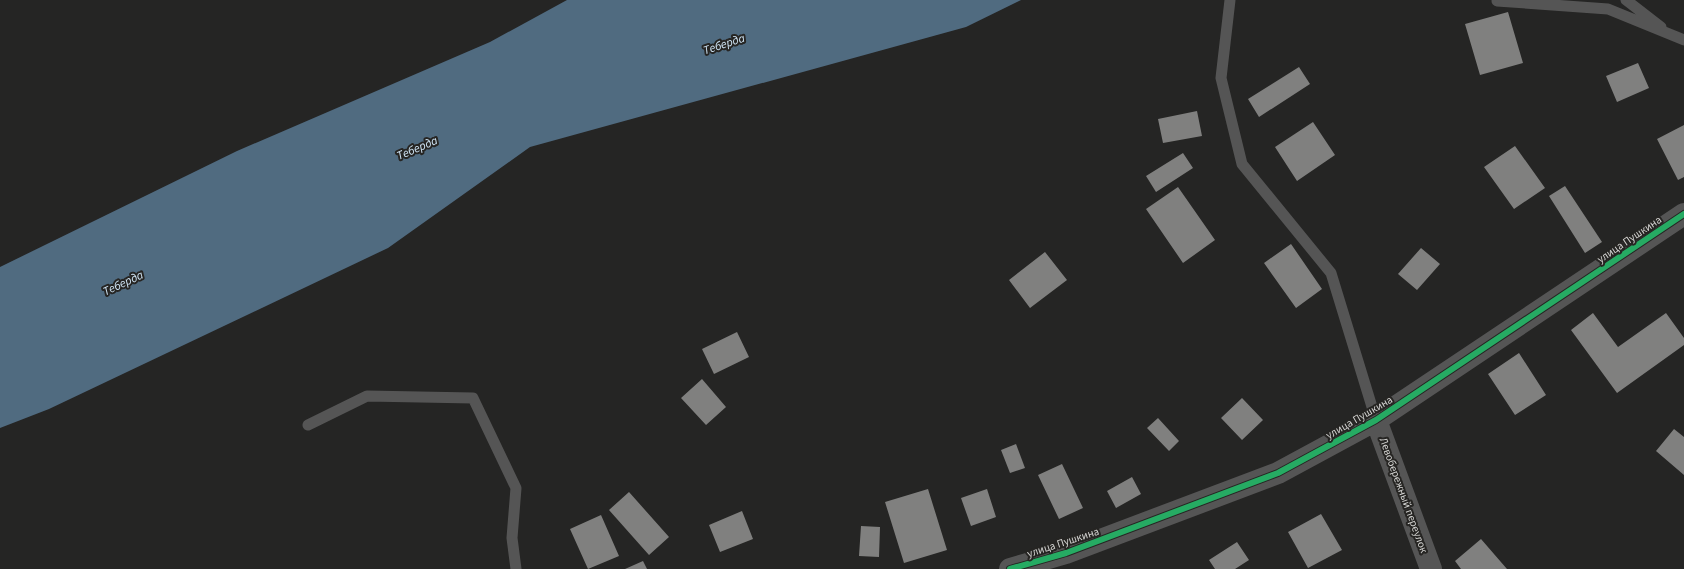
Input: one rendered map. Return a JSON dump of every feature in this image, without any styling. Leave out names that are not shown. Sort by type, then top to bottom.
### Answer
[{"type":"street","name":"улица Пушкина","points":[[1010,569],[1066,553],[1278,473],[1376,420],[1684,214]]},
{"type":"street","name":"Левобережный переулок","points":[[1376,420],[1431,569]]},
{"type":"lane","points":[[1230,0],[1221,78],[1242,164],[1331,273],[1376,420]]},
{"type":"lane","points":[[1626,0],[1673,36]]},
{"type":"lane","points":[[1497,1],[1608,9],[1684,40]]},
{"type":"lane","points":[[308,425],[367,396],[472,398],[516,488],[512,538],[516,569]]},
{"type":"water","name":"Теберда","points":[[567,0],[1021,0],[966,27],[530,147],[388,248],[49,409],[0,428],[0,267],[237,151],[490,42]]},
{"type":"building","points":[[1508,12],[1523,63],[1480,75],[1465,24]]},
{"type":"building","points":[[1638,63],[1649,88],[1617,102],[1606,76]]},
{"type":"building","points":[[1299,67],[1310,84],[1259,117],[1248,99]]},
{"type":"building","points":[[1197,111],[1202,136],[1163,143],[1158,119]]},
{"type":"building","points":[[1313,122],[1335,155],[1297,181],[1275,147]]},
{"type":"building","points":[[1684,125],[1684,177],[1678,180],[1657,139]]},
{"type":"building","points":[[1515,146],[1545,188],[1514,209],[1484,167]]},
{"type":"building","points":[[1183,153],[1193,168],[1156,192],[1146,176]]},
{"type":"building","points":[[1565,186],[1602,242],[1585,253],[1549,196]]},
{"type":"building","points":[[1178,187],[1215,240],[1183,263],[1146,209]]},
{"type":"building","points":[[1291,244],[1322,289],[1296,308],[1264,263]]},
{"type":"building","points":[[1421,248],[1440,264],[1417,290],[1398,274]]},
{"type":"building","points":[[1045,252],[1067,280],[1030,308],[1009,280]]},
{"type":"building","points":[[1593,313],[1618,347],[1666,313],[1684,338],[1684,345],[1617,393],[1571,330]]},
{"type":"building","points":[[737,332],[749,357],[714,374],[702,349]]},
{"type":"building","points":[[1519,353],[1546,395],[1515,415],[1488,374]]},
{"type":"building","points":[[702,379],[726,407],[706,425],[681,398]]},
{"type":"building","points":[[1242,398],[1263,420],[1242,440],[1221,418]]},
{"type":"building","points":[[1158,418],[1179,441],[1169,451],[1147,428]]},
{"type":"building","points":[[1674,429],[1684,437],[1684,475],[1656,451]]},
{"type":"building","points":[[1016,444],[1025,468],[1010,473],[1001,450]]},
{"type":"building","points":[[1062,464],[1083,508],[1059,519],[1038,475]]},
{"type":"building","points":[[1132,477],[1141,494],[1116,508],[1107,491]]},
{"type":"building","points":[[928,489],[947,550],[904,563],[885,502]]},
{"type":"building","points":[[987,489],[996,517],[971,526],[961,498]]},
{"type":"building","points":[[629,492],[669,537],[649,555],[609,510]]},
{"type":"building","points":[[742,511],[753,539],[720,552],[709,525]]},
{"type":"building","points":[[1321,514],[1342,550],[1308,568],[1288,532]]},
{"type":"building","points":[[601,515],[619,556],[588,569],[570,529]]},
{"type":"building","points":[[861,526],[880,527],[879,557],[859,556]]},
{"type":"building","points":[[1481,539],[1507,569],[1461,569],[1455,561]]},
{"type":"building","points":[[1237,542],[1249,560],[1235,569],[1215,569],[1209,560]]},
{"type":"building","points":[[643,561],[647,569],[625,569]]},
{"type":"cycle path","points":[[1010,569],[1066,553],[1278,473],[1376,420],[1684,214]]}]
